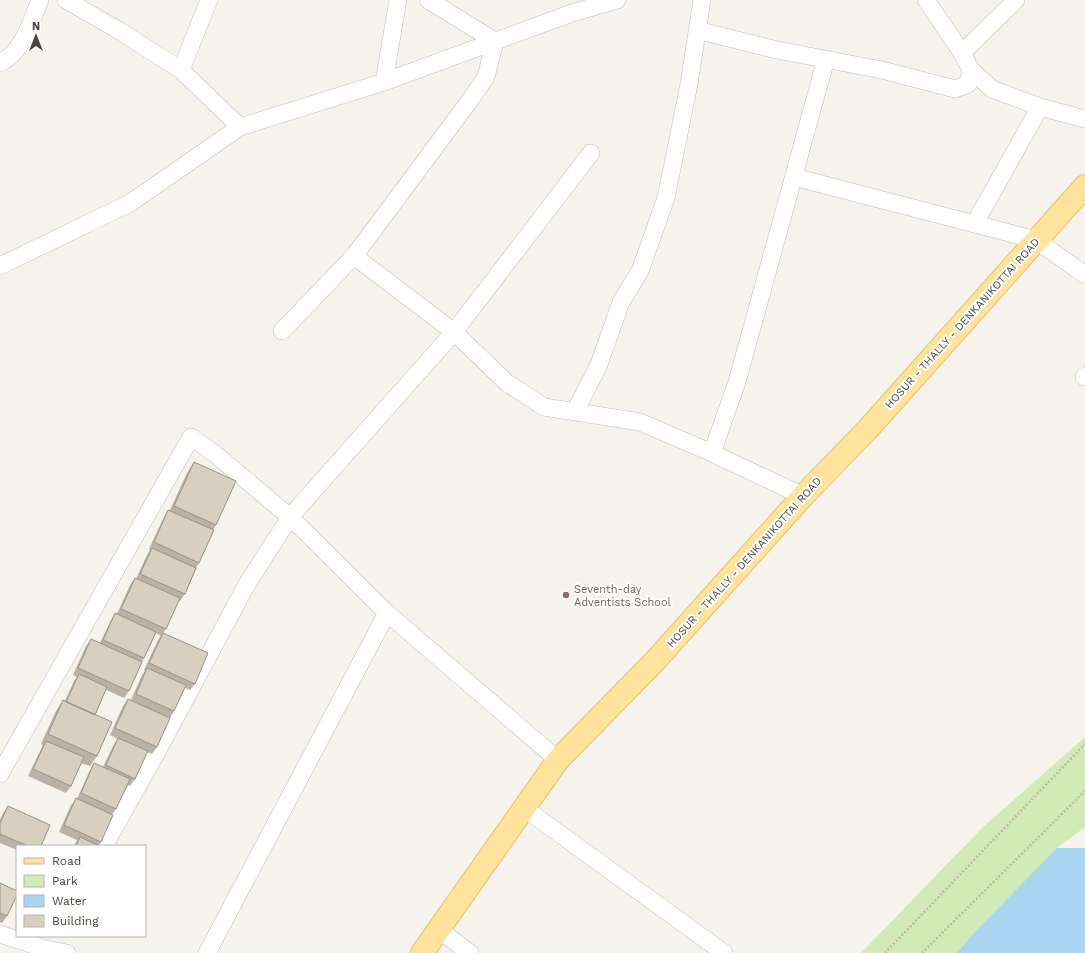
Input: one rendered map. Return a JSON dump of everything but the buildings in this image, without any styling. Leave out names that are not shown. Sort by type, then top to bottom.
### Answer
[{"type":"main road","name":"HOSUR - THALLY - DENKANIKOTTAI ROAD","points":[[422,953],[558,760],[655,661],[803,496],[868,428],[1036,240],[1082,196]]},
{"type":"street","points":[[0,63],[11,57],[23,40],[40,0]]},
{"type":"street","points":[[66,0],[118,30],[181,70],[240,127]]},
{"type":"street","points":[[181,70],[209,0]]},
{"type":"street","points":[[384,82],[398,0]]},
{"type":"street","points":[[428,0],[495,41]]},
{"type":"street","points":[[0,266],[130,203],[240,127],[384,82],[572,13],[613,0]]},
{"type":"street","points":[[575,411],[598,366],[621,302],[640,271],[666,198],[689,84],[702,0]]},
{"type":"street","points":[[926,0],[962,53],[971,70],[992,89],[1040,107],[1085,119]]},
{"type":"street","points":[[962,53],[1016,0]]},
{"type":"street","points":[[697,30],[882,70],[955,89],[968,84],[971,70]]},
{"type":"street","points":[[282,331],[354,256],[486,77],[495,41]]},
{"type":"street","points":[[712,453],[737,382],[826,59]]},
{"type":"street","points":[[975,223],[1040,107]]},
{"type":"street","points":[[105,845],[158,750],[247,584],[290,517],[454,332],[591,153]]},
{"type":"street","points":[[794,177],[1036,240],[1085,275]]},
{"type":"street","points":[[354,256],[454,332],[507,383],[544,407],[640,422],[712,453],[803,496]]},
{"type":"street","points":[[0,774],[190,437],[215,454],[290,517],[387,613],[558,760]]},
{"type":"street","points":[[206,953],[387,613]]},
{"type":"street","points":[[524,808],[724,953]]},
{"type":"street","points":[[438,929],[470,953]]},
{"type":"street","points":[[0,934],[16,937]]},
{"type":"street","points":[[19,937],[50,942],[67,953]]},
{"type":"path","points":[[885,953],[1085,744]]},
{"type":"path","points":[[922,953],[1085,791]]},
{"type":"green space","points":[[1085,737],[1085,827],[1057,848],[965,953],[861,953],[982,828]]},
{"type":"water","points":[[1057,848],[1085,848],[1085,953],[957,953],[975,932]]},
{"type":"place","name":"Seventh-day Adventists School","points":[[566,595]]}]
